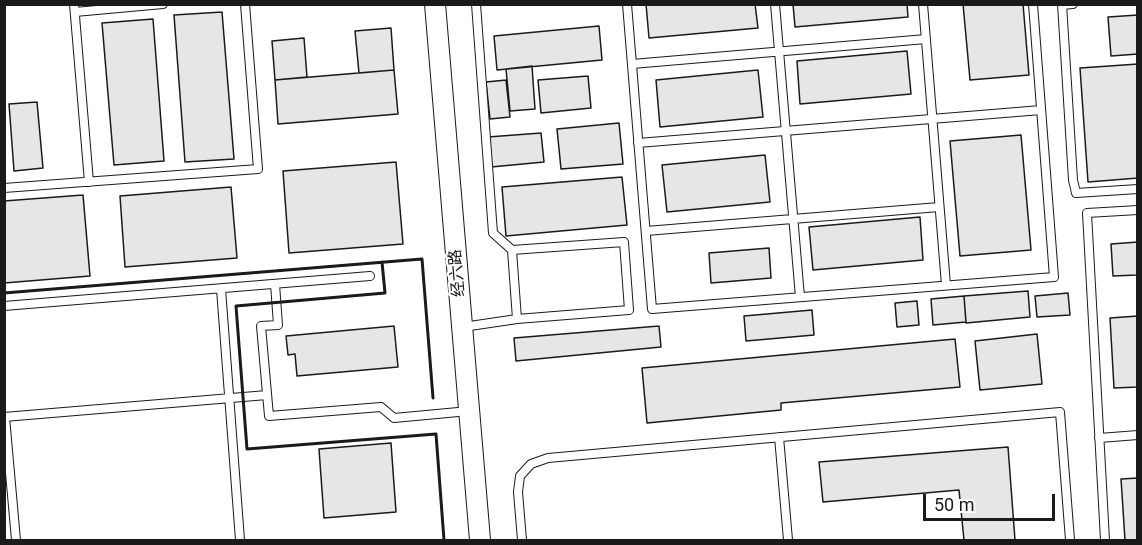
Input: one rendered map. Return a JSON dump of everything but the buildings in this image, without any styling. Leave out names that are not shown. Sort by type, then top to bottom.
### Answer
[{"type":"street","name":"经六路","points":[[435,4],[480,540]]},
{"type":"lane","points":[[89,182],[75,8],[163,4]]},
{"type":"lane","points":[[4,188],[258,169],[245,4]]},
{"type":"lane","points":[[476,4],[493,233],[512,250],[518,319]]},
{"type":"lane","points":[[627,4],[652,309],[1054,277],[1033,4]]},
{"type":"lane","points":[[775,4],[800,297]]},
{"type":"lane","points":[[923,4],[946,285]]},
{"type":"lane","points":[[1073,4],[1062,5],[1073,180],[1076,193],[1137,189]]},
{"type":"lane","points":[[632,64],[926,39]]},
{"type":"lane","points":[[638,143],[1041,110]]},
{"type":"lane","points":[[646,231],[939,207]]},
{"type":"lane","points":[[1105,540],[1087,213],[1137,210]]},
{"type":"lane","points":[[462,327],[518,319],[629,310],[624,243],[512,250]]},
{"type":"lane","points":[[4,306],[370,276]]},
{"type":"lane","points":[[275,284],[278,325],[261,326],[269,416],[381,407],[394,418],[469,411]]},
{"type":"lane","points":[[221,289],[240,540]]},
{"type":"lane","points":[[16,540],[5,417],[267,394]]},
{"type":"lane","points":[[522,540],[519,477],[531,464],[548,458],[1060,412],[1070,540]]},
{"type":"lane","points":[[1099,438],[1137,435]]},
{"type":"lane","points":[[779,437],[788,540]]},
{"type":"lane","points":[[4,524],[14,524]]},
{"type":"wall","points":[[4,293],[422,259],[433,398]]},
{"type":"wall","points":[[382,262],[385,293],[236,306],[247,449],[436,434],[444,540]]}]
